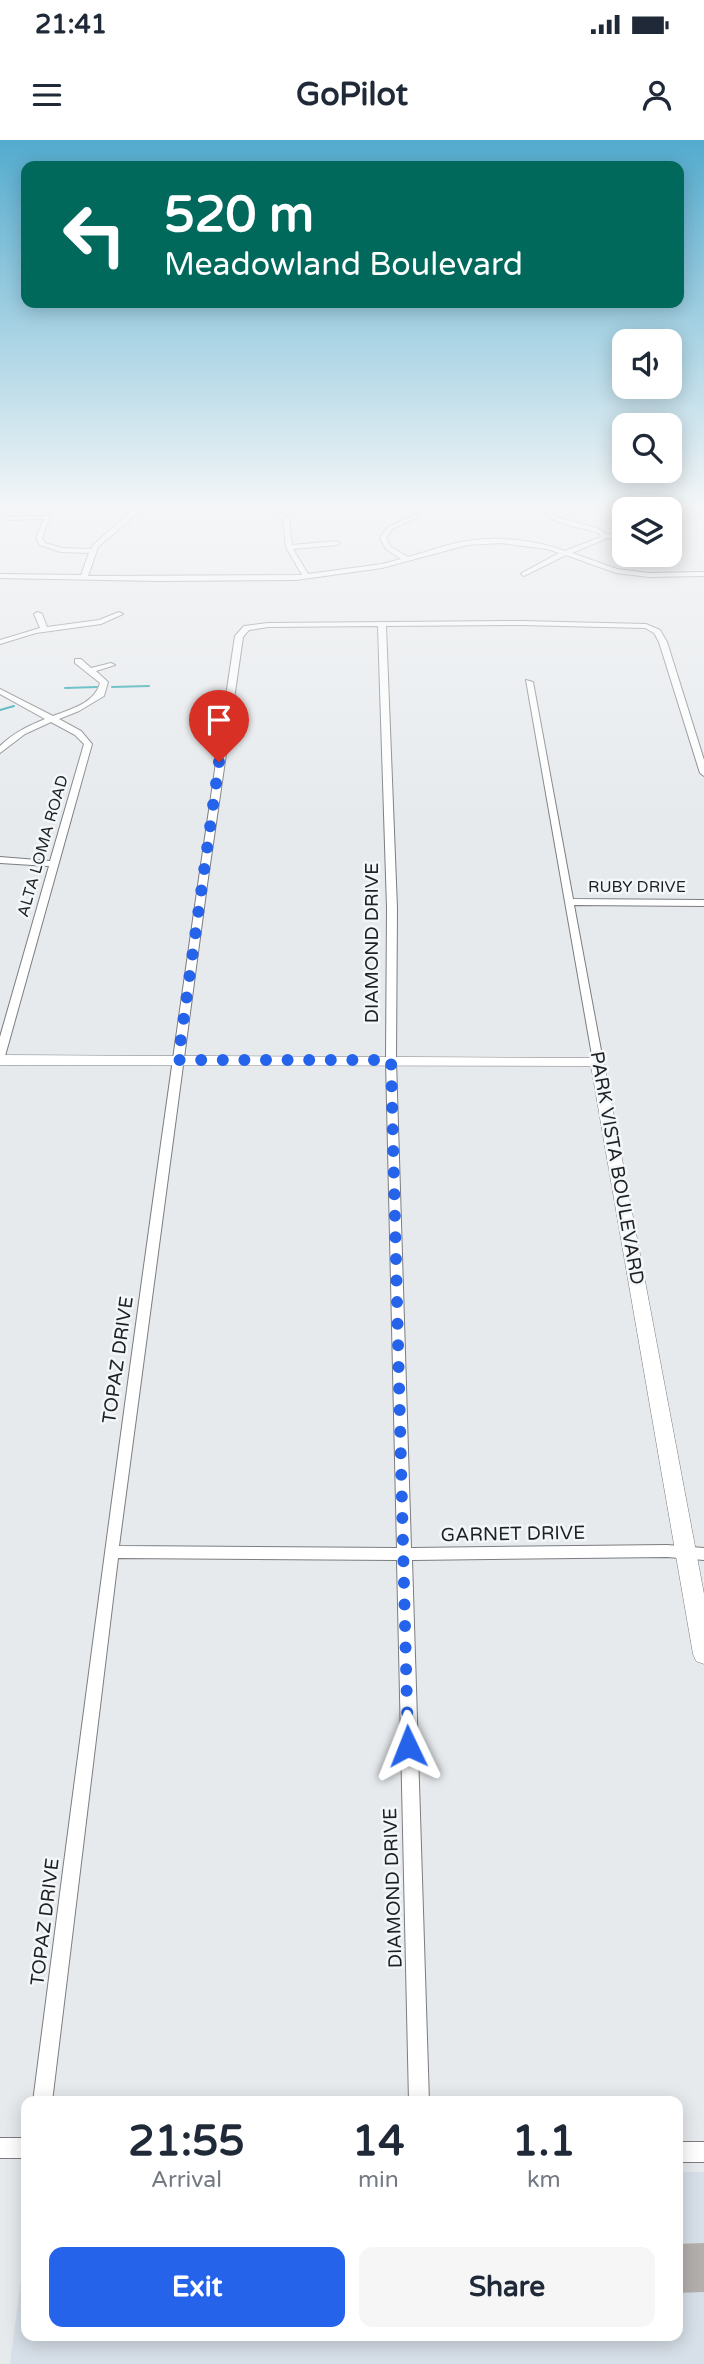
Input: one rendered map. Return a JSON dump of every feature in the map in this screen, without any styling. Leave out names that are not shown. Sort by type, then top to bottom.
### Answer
[{"type":"street","points":[[38,614],[44,630]]},
{"type":"street","points":[[0,642],[44,630],[101,622],[119,614]]},
{"type":"street","points":[[382,624],[561,623],[640,625],[651,628],[664,643],[704,773]]},
{"type":"street","name":"TOPAZ DRIVE","points":[[43,2096],[111,1552],[226,709],[239,636],[247,628],[268,625],[382,624]]},
{"type":"street","name":"DIAMOND DRIVE","points":[[382,624],[392,908],[391,1060],[402,1554],[419,2096]]},
{"type":"street","points":[[0,751],[11,737],[83,706],[102,694],[104,682],[78,661]]},
{"type":"street","points":[[92,670],[111,664]]},
{"type":"street","name":"PARK VISTA BOULEVARD","points":[[529,682],[598,1061],[695,1554],[704,1654]]},
{"type":"street","name":"ALTA LOMA ROAD","points":[[0,691],[78,733],[88,744],[0,1058]]},
{"type":"street","points":[[0,860],[55,864]]},
{"type":"street","name":"RUBY DRIVE","points":[[571,902],[704,903]]},
{"type":"street","points":[[0,1058],[598,1061]]},
{"type":"street","name":"GARNET DRIVE","points":[[111,1552],[402,1554],[667,1551],[695,1554]]},
{"type":"street","points":[[0,2148],[21,2148]]},
{"type":"street","points":[[683,2152],[704,2152]]},
{"type":"shaded area","points":[[683,2172],[704,2172],[704,2364],[10,2364],[21,2279],[21,2341],[683,2341]]},
{"type":"building","points":[[704,2243],[704,2292],[683,2293],[683,2244]]},
{"type":"waterway","points":[[112,687],[149,686]]},
{"type":"waterway","points":[[65,688],[97,687]]},
{"type":"waterway","points":[[0,710],[14,706]]},
{"type":"route","points":[[219,762],[178,1060],[391,1060],[408,1746]]}]
